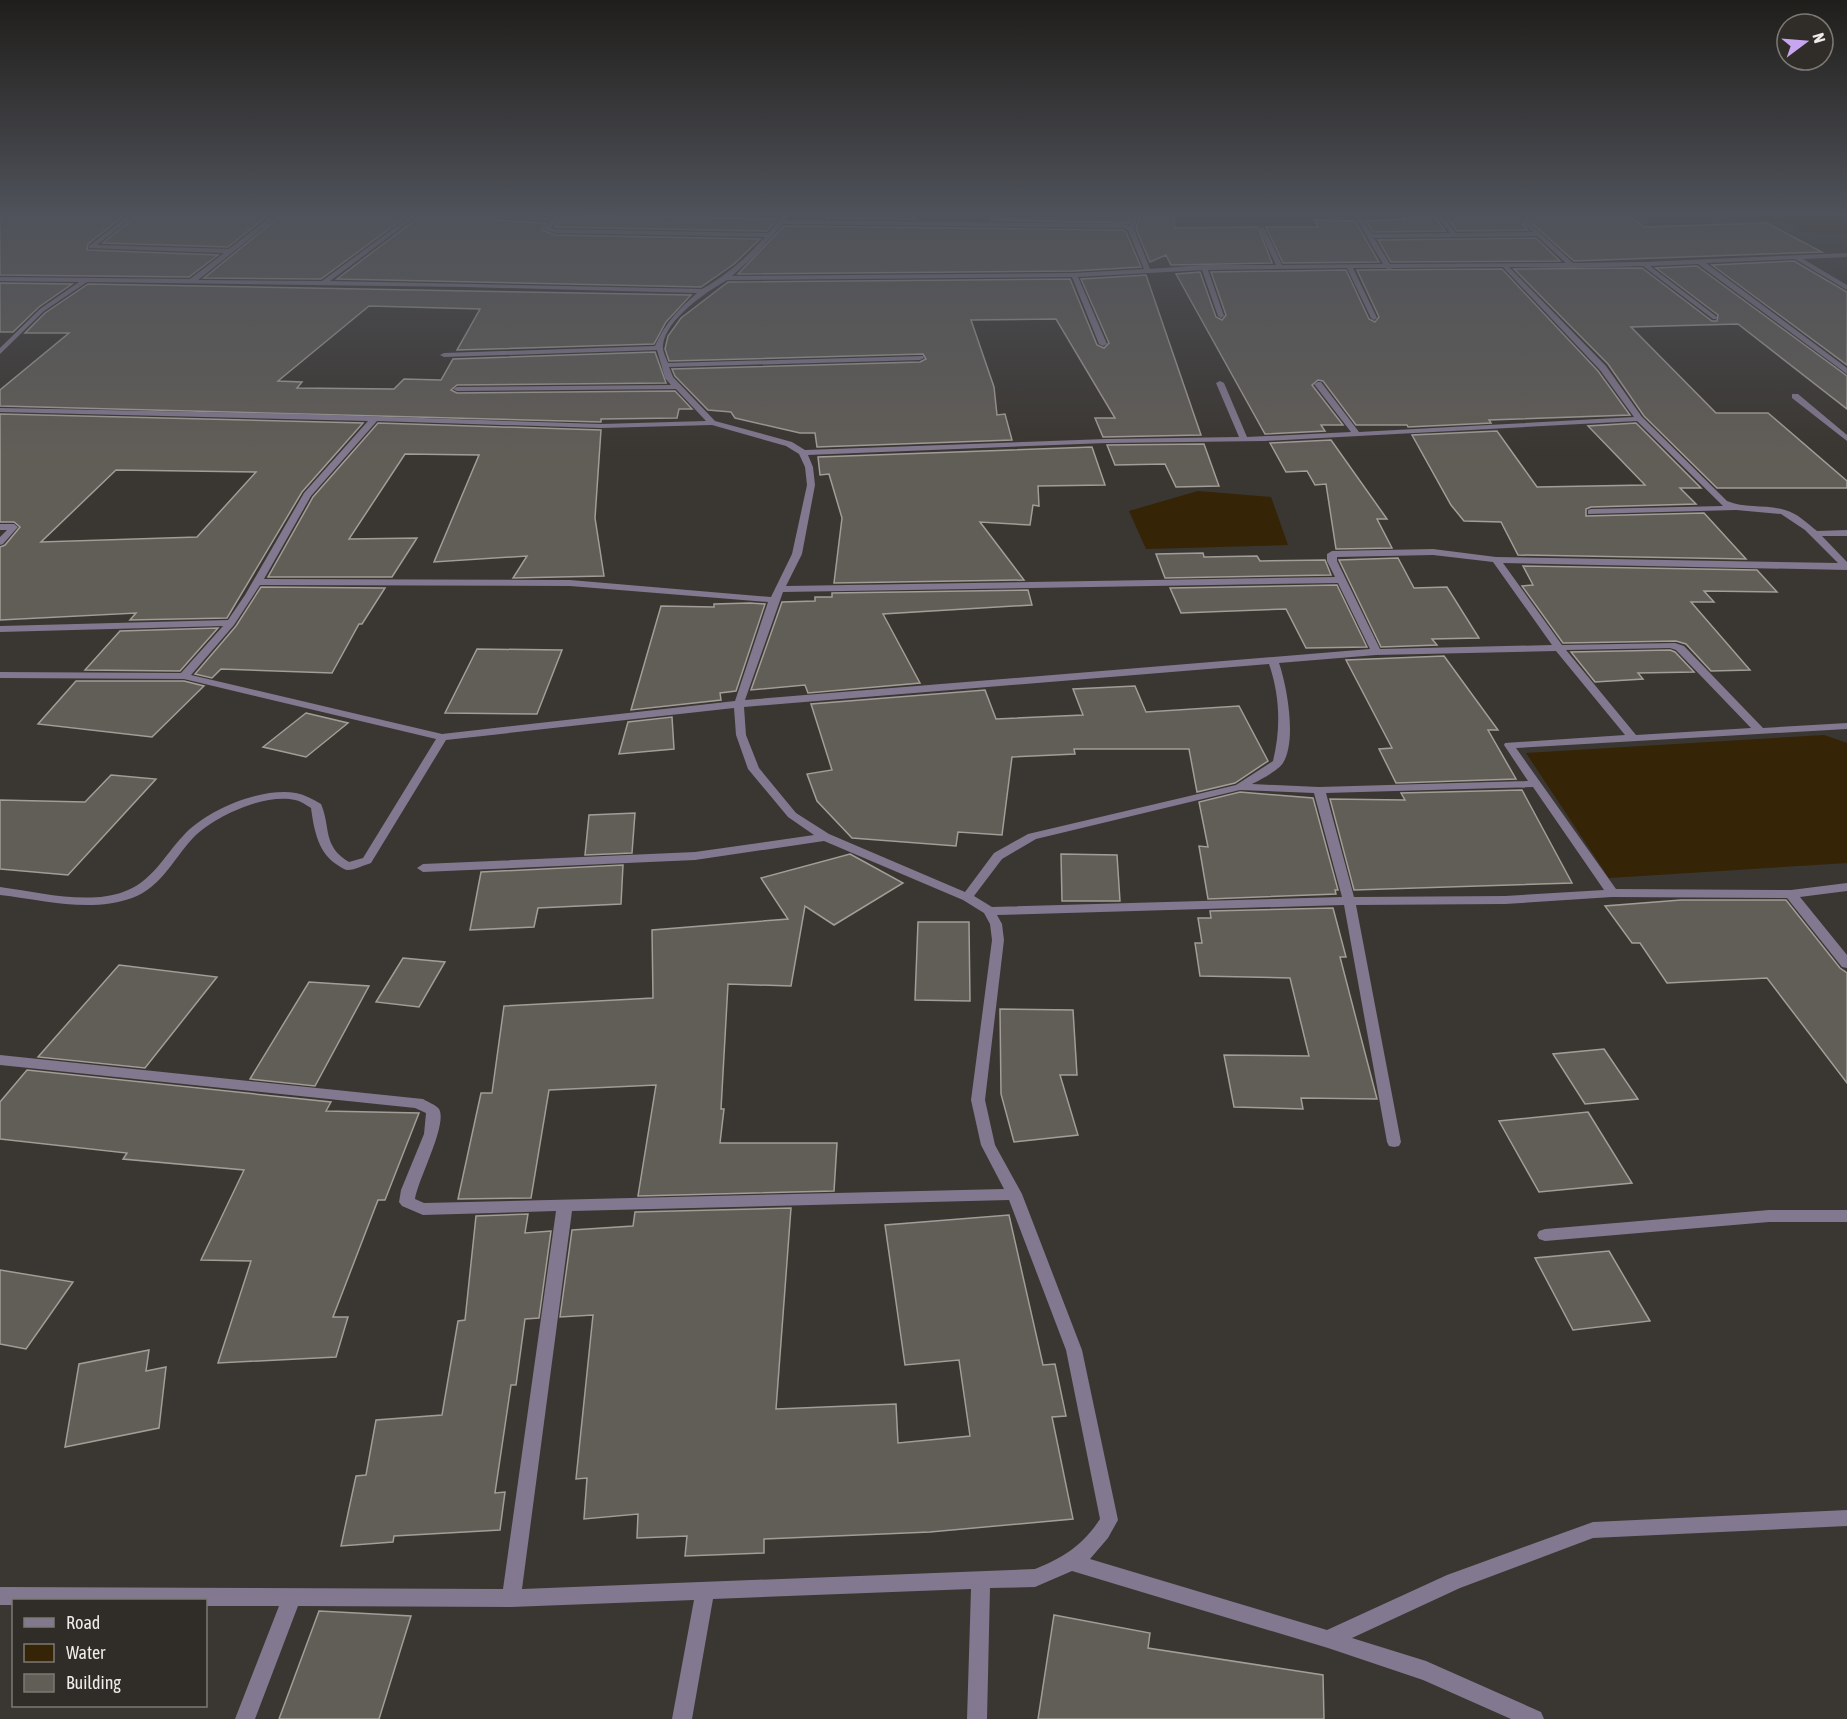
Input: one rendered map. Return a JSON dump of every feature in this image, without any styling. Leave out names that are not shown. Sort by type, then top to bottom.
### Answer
[{"type":"street","points":[[0,352],[42,310],[67,293]]},
{"type":"street","points":[[701,293],[665,331],[660,348],[669,378],[712,423]]},
{"type":"street","points":[[1082,293],[1103,344]]},
{"type":"street","points":[[1213,293],[1221,316]]},
{"type":"street","points":[[1362,293],[1374,318]]},
{"type":"street","points":[[1531,293],[1603,368],[1639,419],[1724,503],[1738,508]]},
{"type":"street","points":[[1682,293],[1715,318]]},
{"type":"street","points":[[1742,293],[1847,372]]},
{"type":"street","points":[[444,355],[660,348]]},
{"type":"street","points":[[665,365],[920,358]]},
{"type":"street","points":[[1220,383],[1245,439]]},
{"type":"street","points":[[1318,384],[1357,434]]},
{"type":"street","points":[[457,389],[678,387]]},
{"type":"street","points":[[1795,396],[1847,440]]},
{"type":"street","points":[[0,410],[601,426],[712,423],[774,438],[803,453],[1106,441],[1245,439],[1639,419]]},
{"type":"street","points":[[184,676],[231,623],[258,582],[307,495],[374,419]]},
{"type":"street","points":[[0,1596],[511,1598],[1035,1578],[1074,1563],[1097,1541],[1109,1520],[1074,1350],[1014,1194],[988,1145],[978,1100],[998,940],[996,924],[989,911],[967,897],[825,837],[792,815],[754,769],[741,735],[739,704],[774,600],[797,554],[811,485],[809,467],[803,453]]},
{"type":"street","points":[[1591,512],[1738,508],[1784,513],[1792,516],[1846,566]]},
{"type":"street","points":[[0,527],[14,528],[0,542]]},
{"type":"street","points":[[1813,534],[1847,533]]},
{"type":"street","points":[[1376,652],[1341,580],[1332,554],[1433,552],[1496,560],[1846,566]]},
{"type":"street","points":[[1496,560],[1560,649],[1632,737]]},
{"type":"street","points":[[781,589],[1341,580]]},
{"type":"street","points":[[258,582],[570,583],[774,600]]},
{"type":"street","points":[[0,629],[231,623]]},
{"type":"street","points":[[0,675],[184,676],[442,737],[739,704],[1376,652],[1671,645],[1680,648],[1759,730]]},
{"type":"street","points":[[1240,787],[1278,763],[1285,742],[1282,684],[1273,661]]},
{"type":"street","points":[[1612,893],[1509,744],[1847,726]]},
{"type":"street","points":[[0,891],[88,900],[107,900],[128,895],[149,885],[194,831],[223,813],[264,798],[293,795],[316,806],[321,839],[336,861],[348,866],[367,860],[442,737]]},
{"type":"street","points":[[967,897],[998,856],[1032,836],[1240,787],[1319,790],[1535,784]]},
{"type":"street","points":[[1319,790],[1349,901],[1394,1142]]},
{"type":"street","points":[[423,868],[695,856],[825,837]]},
{"type":"street","points":[[989,911],[1349,901],[1505,900],[1612,893],[1791,894],[1847,887]]},
{"type":"street","points":[[1791,894],[1847,964]]},
{"type":"street","points":[[0,1060],[418,1103],[433,1111],[435,1127],[408,1186],[407,1202],[423,1209],[1014,1194]]},
{"type":"street","points":[[511,1598],[565,1204]]},
{"type":"street","points":[[1545,1236],[1768,1216],[1847,1216]]},
{"type":"street","points":[[1328,1639],[1454,1581],[1593,1530],[1847,1518]]},
{"type":"street","points":[[1074,1563],[1328,1639],[1426,1671],[1534,1719]]},
{"type":"street","points":[[977,1719],[981,1580]]},
{"type":"street","points":[[682,1719],[705,1591]]},
{"type":"street","points":[[244,1719],[292,1597]]},
{"type":"water","points":[[1198,491],[1271,497],[1288,545],[1146,549],[1129,511]]},
{"type":"water","points":[[1824,735],[1847,743],[1847,863],[1609,878],[1526,753]]},
{"type":"building","points":[[0,293],[59,293],[39,307],[13,332],[0,332]]},
{"type":"building","points":[[74,293],[691,295],[666,322],[654,344],[457,350],[480,309],[369,306],[278,381],[302,382],[297,388],[394,389],[404,379],[441,380],[453,359],[655,352],[666,383],[457,385],[451,390],[457,393],[675,391],[692,409],[679,409],[677,418],[601,419],[601,422],[0,406],[0,390],[69,333],[25,333],[45,313]]},
{"type":"building","points":[[713,293],[1076,293],[1097,345],[1104,348],[1109,343],[1087,293],[1152,293],[1201,435],[1103,437],[1095,418],[1115,418],[1056,319],[971,320],[994,387],[997,415],[1005,414],[1012,440],[817,447],[815,433],[800,433],[735,418],[731,412],[708,410],[675,376],[672,369],[920,362],[926,359],[923,354],[669,361],[665,349],[668,336],[681,318]]},
{"type":"building","points":[[1187,293],[1208,293],[1216,317],[1222,320],[1226,315],[1218,293],[1357,293],[1369,319],[1375,322],[1379,317],[1368,293],[1525,293],[1598,371],[1630,415],[1489,420],[1491,423],[1408,427],[1407,425],[1356,425],[1323,381],[1318,380],[1312,385],[1343,425],[1321,425],[1325,431],[1265,434]]},
{"type":"building","points":[[1538,293],[1675,293],[1712,321],[1717,321],[1718,315],[1689,293],[1734,293],[1847,376],[1847,409],[1738,324],[1631,327],[1716,413],[1768,413],[1847,481],[1847,488],[1717,488],[1644,416],[1608,364]]},
{"type":"building","points":[[1750,293],[1847,293],[1847,365]]},
{"type":"building","points":[[0,414],[363,423],[302,492],[227,618],[130,620],[136,613],[0,620],[0,547],[5,545],[20,527],[14,522],[0,522]],"holes":[[[116,470],[256,472],[197,537],[41,542]]]},
{"type":"building","points":[[378,423],[601,430],[595,518],[604,576],[513,578],[527,556],[434,562],[479,455],[405,454],[349,539],[417,538],[392,577],[268,577],[313,497]]},
{"type":"building","points":[[1636,423],[1701,488],[1680,488],[1696,504],[1591,507],[1586,509],[1586,516],[1704,513],[1746,559],[1518,555],[1501,522],[1464,521],[1451,505],[1412,435],[1497,431],[1537,487],[1645,485],[1588,426]]},
{"type":"building","points":[[1331,440],[1387,519],[1377,519],[1392,548],[1336,549],[1326,484],[1315,485],[1307,471],[1286,472],[1270,443]]},
{"type":"building","points":[[1204,444],[1219,486],[1176,487],[1165,464],[1115,465],[1107,445]]},
{"type":"building","points":[[1092,447],[1105,485],[1038,486],[1039,506],[1033,505],[1030,525],[980,522],[1024,580],[834,583],[842,518],[829,474],[820,475],[818,457]]},
{"type":"building","points":[[1203,553],[1204,557],[1257,556],[1260,561],[1325,560],[1331,575],[1165,578],[1156,554]]},
{"type":"building","points":[[1398,558],[1414,588],[1447,587],[1479,638],[1432,639],[1437,645],[1381,647],[1339,560]]},
{"type":"building","points":[[1523,566],[1757,570],[1777,592],[1704,591],[1714,602],[1691,602],[1750,670],[1711,671],[1686,644],[1676,641],[1563,643],[1522,586],[1533,585]]},
{"type":"building","points":[[1337,585],[1367,647],[1306,648],[1286,609],[1181,613],[1170,588]]},
{"type":"building","points":[[261,587],[385,588],[362,624],[359,624],[332,673],[221,669],[212,678],[195,674],[236,626]]},
{"type":"building","points":[[1028,590],[1032,605],[883,614],[920,683],[808,693],[805,685],[751,690],[782,602],[815,601],[815,597],[832,597],[832,593]]},
{"type":"building","points":[[714,604],[765,604],[736,691],[720,693],[721,700],[631,710],[661,606],[714,607]]},
{"type":"building","points":[[218,628],[180,671],[85,670],[120,631]]},
{"type":"building","points":[[477,649],[562,650],[537,714],[445,713]]},
{"type":"building","points":[[1670,650],[1675,652],[1694,672],[1638,673],[1643,679],[1595,682],[1571,652]]},
{"type":"building","points":[[1444,656],[1498,730],[1488,730],[1516,779],[1396,783],[1379,749],[1392,748],[1346,660]]},
{"type":"building","points":[[76,681],[184,681],[204,686],[152,737],[38,724]]},
{"type":"building","points":[[1135,686],[1146,712],[1239,706],[1268,761],[1235,783],[1197,792],[1189,749],[1074,749],[1075,754],[1012,757],[1002,835],[958,832],[956,846],[852,838],[817,801],[807,774],[832,770],[811,704],[985,690],[996,719],[1083,715],[1073,689]]},
{"type":"building","points":[[306,713],[348,723],[306,757],[263,747]]},
{"type":"building","points":[[672,717],[674,749],[619,754],[628,722]]},
{"type":"building","points":[[111,775],[156,779],[68,875],[0,869],[0,800],[85,802]]},
{"type":"building","points":[[1522,790],[1572,883],[1354,890],[1330,799],[1405,800],[1401,793]]},
{"type":"building","points":[[1240,792],[1313,798],[1338,890],[1335,890],[1336,894],[1208,899],[1199,846],[1208,847],[1199,802]]},
{"type":"building","points":[[635,813],[632,853],[585,855],[589,815]]},
{"type":"building","points":[[850,854],[903,883],[834,925],[805,906],[791,986],[728,984],[721,1109],[724,1109],[720,1143],[837,1143],[834,1191],[638,1196],[656,1085],[549,1090],[531,1198],[458,1199],[481,1093],[492,1093],[504,1006],[653,998],[652,930],[788,919],[761,878]]},
{"type":"building","points":[[1061,854],[1117,855],[1120,901],[1062,901]]},
{"type":"building","points":[[623,865],[621,904],[538,908],[534,927],[470,930],[481,872]]},
{"type":"building","points":[[1681,900],[1786,900],[1840,968],[1847,973],[1847,1083],[1767,978],[1667,983],[1640,943],[1632,943],[1605,906]]},
{"type":"building","points":[[1333,908],[1346,957],[1340,957],[1377,1099],[1301,1098],[1303,1109],[1234,1107],[1224,1055],[1309,1056],[1290,978],[1200,976],[1195,943],[1202,943],[1198,918],[1211,918],[1210,911]]},
{"type":"building","points":[[918,922],[969,922],[970,1001],[915,1000]]},
{"type":"building","points":[[403,958],[445,962],[419,1007],[376,1002]]},
{"type":"building","points":[[119,965],[217,977],[145,1068],[38,1057]]},
{"type":"building","points":[[309,982],[369,986],[315,1086],[250,1079]]},
{"type":"building","points":[[1000,1009],[1073,1010],[1077,1075],[1060,1075],[1078,1135],[1014,1142],[1001,1094]]},
{"type":"building","points":[[1604,1049],[1638,1099],[1585,1104],[1553,1054]]},
{"type":"building","points":[[27,1070],[331,1102],[326,1111],[419,1113],[385,1200],[378,1200],[333,1317],[348,1317],[336,1357],[218,1363],[251,1261],[201,1260],[244,1170],[123,1159],[127,1153],[0,1139],[0,1102]]},
{"type":"building","points":[[1588,1112],[1632,1183],[1539,1192],[1499,1121]]},
{"type":"building","points":[[791,1208],[776,1409],[896,1404],[898,1443],[970,1436],[959,1360],[905,1365],[885,1225],[1009,1215],[1043,1365],[1055,1364],[1066,1416],[1052,1417],[1073,1519],[930,1532],[764,1539],[764,1553],[685,1556],[687,1536],[637,1538],[638,1514],[584,1519],[587,1478],[576,1479],[593,1315],[560,1317],[572,1230],[633,1226],[635,1212]]},
{"type":"building","points":[[528,1214],[525,1233],[551,1231],[539,1318],[525,1319],[516,1385],[511,1385],[495,1493],[505,1492],[500,1530],[394,1536],[393,1542],[341,1546],[356,1476],[366,1475],[376,1420],[442,1415],[458,1321],[465,1320],[476,1216]]},
{"type":"building","points":[[1609,1251],[1650,1321],[1573,1330],[1535,1258]]},
{"type":"building","points":[[0,1270],[73,1282],[26,1349],[0,1344]]},
{"type":"building","points":[[149,1350],[146,1371],[166,1367],[159,1428],[65,1447],[79,1364]]},
{"type":"building","points":[[319,1611],[411,1616],[379,1719],[279,1719]]},
{"type":"building","points":[[1054,1615],[1150,1633],[1148,1648],[1323,1675],[1324,1719],[1038,1719]]}]
